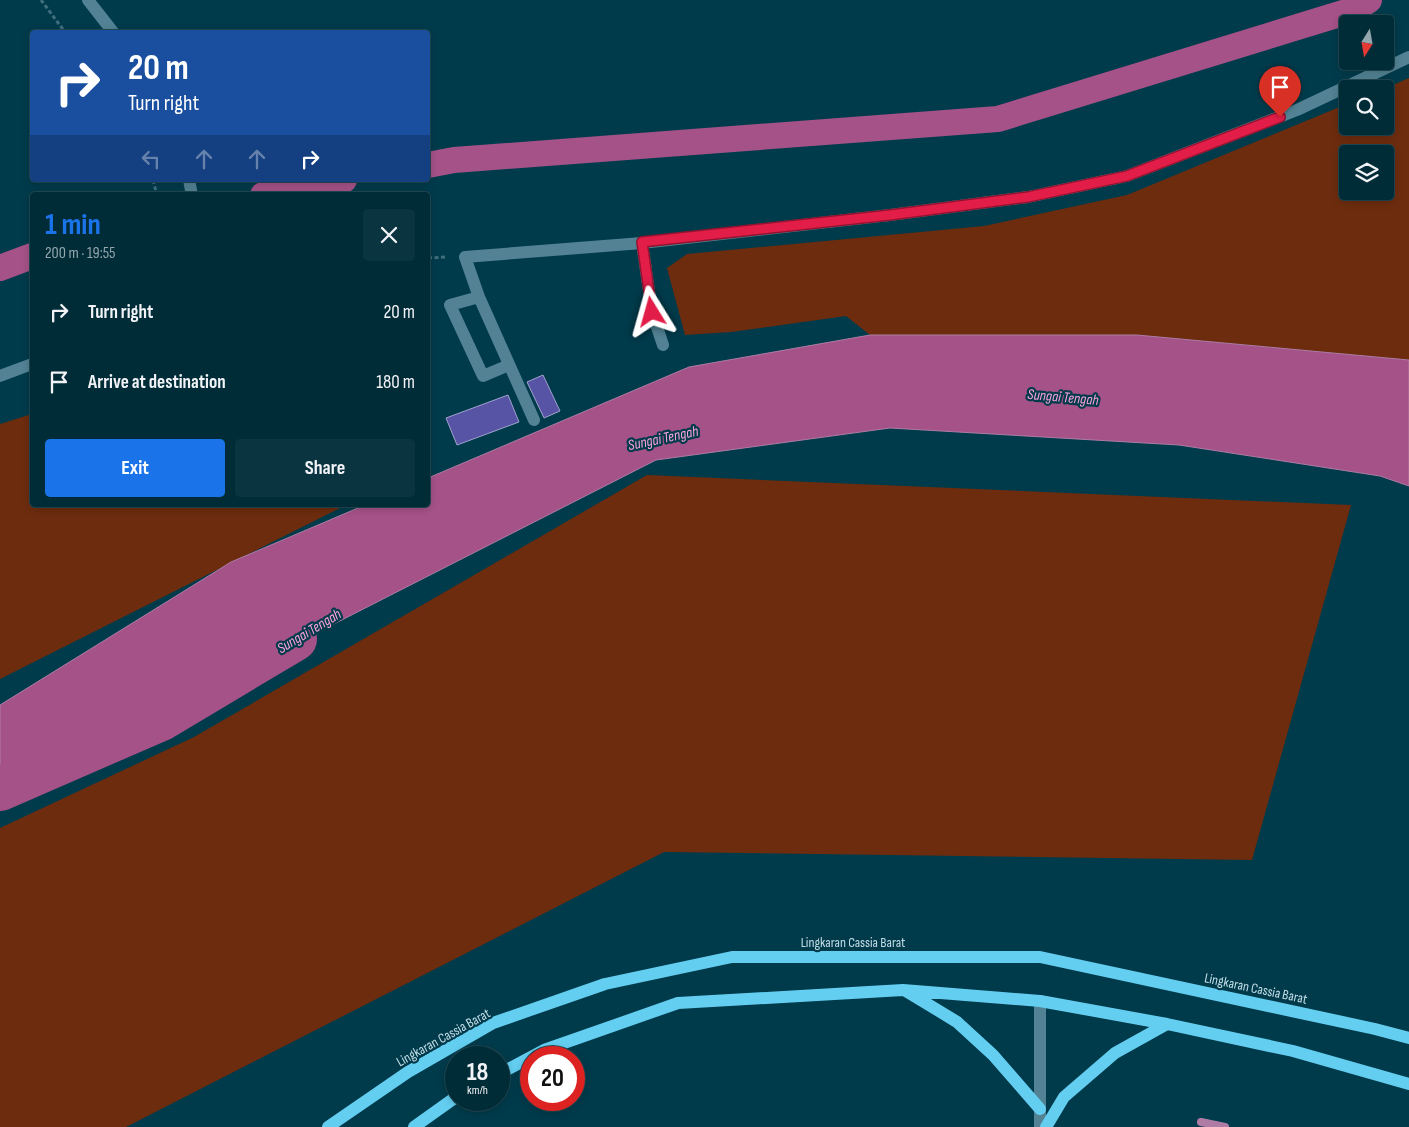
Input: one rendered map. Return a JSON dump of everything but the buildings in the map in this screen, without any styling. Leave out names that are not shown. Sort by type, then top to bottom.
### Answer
[{"type":"main road","name":"Lingkaran Cassia Barat","points":[[328,1127],[408,1072],[494,1023],[605,984],[732,957],[1040,958],[1375,1029],[1409,1038]]},
{"type":"main road","points":[[903,990],[957,1022],[993,1055],[1040,1109]]},
{"type":"main road","points":[[510,1068],[544,1050],[678,1003],[903,990],[1040,1001],[1167,1024],[1293,1050],[1409,1084]]},
{"type":"main road","points":[[1046,1127],[1064,1096],[1115,1053],[1167,1024]]},
{"type":"main road","points":[[414,1127],[445,1104]]},
{"type":"street","points":[[88,0],[111,30]]},
{"type":"street","points":[[534,420],[479,297],[465,257],[642,242],[890,215],[1028,197],[1127,176],[1297,110],[1409,57]]},
{"type":"street","points":[[642,242],[652,312],[663,345]]},
{"type":"street","points":[[479,297],[450,305],[482,376],[509,365]]},
{"type":"street","points":[[0,376],[30,365]]},
{"type":"street","points":[[1040,1001],[1040,1127]]},
{"type":"path","points":[[41,0],[64,30]]},
{"type":"shaded area","points":[[1409,78],[1409,360],[1137,335],[870,335],[846,316],[731,332],[685,335],[667,268],[687,254],[984,226],[1127,195],[1339,107],[1339,135],[1394,135],[1394,85]]},
{"type":"shaded area","points":[[30,415],[30,507],[342,507],[0,679],[0,424]]},
{"type":"shaded area","points":[[647,475],[1351,505],[1252,860],[664,852],[126,1127],[0,1127],[0,828],[194,737]]},
{"type":"water","points":[[870,335],[1137,335],[1409,360],[1409,486],[1380,476],[1179,445],[890,428],[656,460],[0,794],[0,705],[231,562],[360,507],[430,507],[430,477],[689,367]]},
{"type":"waterway","points":[[430,165],[454,160],[998,119],[1356,9],[1369,0]]},
{"type":"waterway","points":[[279,192],[333,182]]},
{"type":"waterway","points":[[0,268],[30,257]]},
{"type":"waterway","name":"Sungai Tengah","points":[[0,789],[161,719],[295,639]]},
{"type":"waterway","points":[[1201,1122],[1225,1127]]},
{"type":"route","points":[[652,312],[642,242],[890,215],[1028,197],[1127,176],[1280,117]]}]
